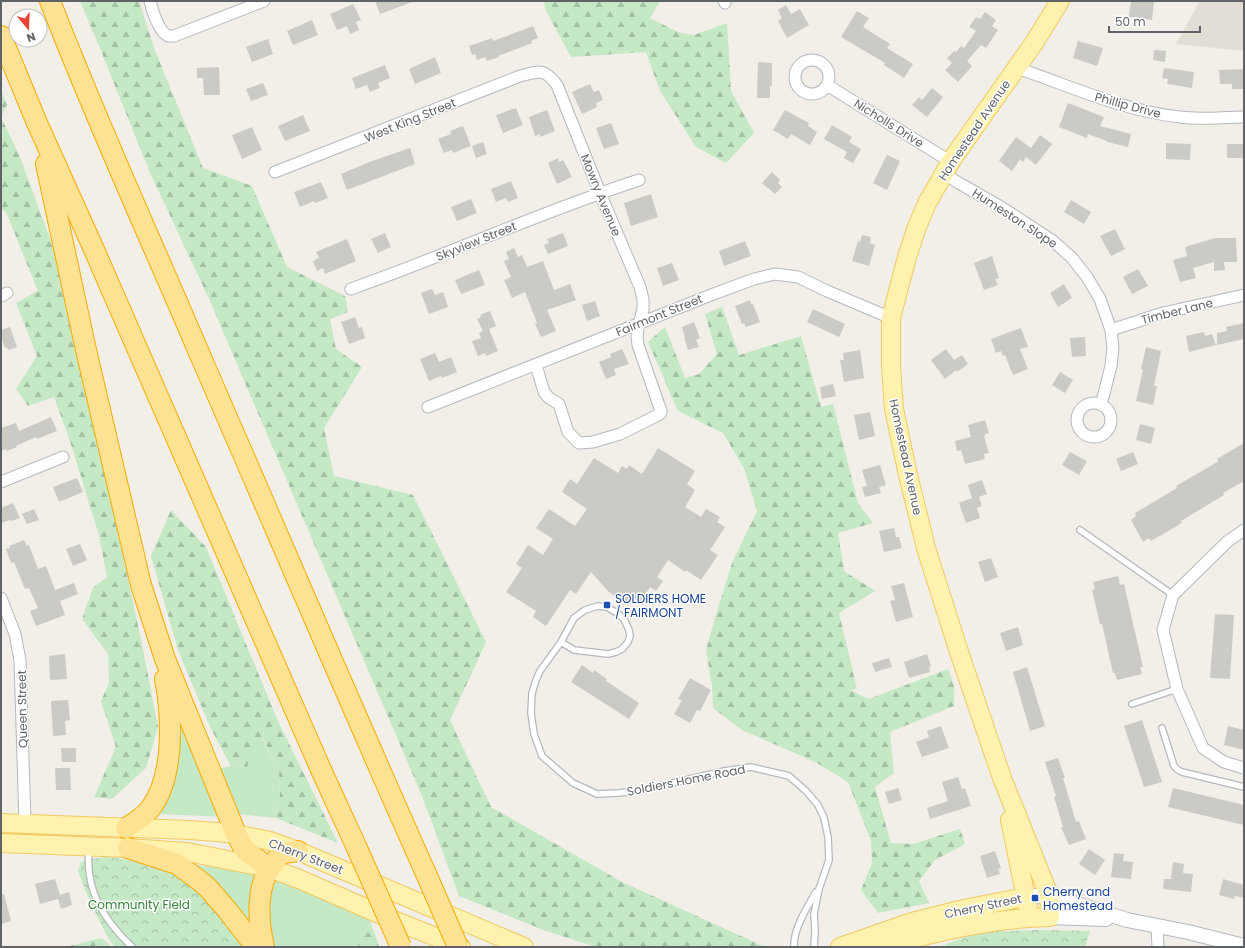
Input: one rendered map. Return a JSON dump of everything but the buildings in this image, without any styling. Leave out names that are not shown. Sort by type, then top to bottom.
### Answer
[{"type":"highway","points":[[50,1],[68,48],[129,191],[373,755],[458,947]]},
{"type":"highway","points":[[1,36],[37,123],[319,765],[401,947]]},
{"type":"highway","points":[[37,123],[86,350],[141,585],[165,658],[236,834],[245,850],[269,868]]},
{"type":"highway","points":[[126,828],[150,810],[160,789],[166,768],[169,753],[170,727],[168,694],[164,677],[165,658]]},
{"type":"highway","points":[[128,848],[177,864],[200,881],[228,911],[256,947]]},
{"type":"highway","points":[[264,947],[260,917],[264,879],[269,868],[281,855],[298,851]]},
{"type":"main road","name":"Homestead Avenue","points":[[1050,917],[1049,895],[1002,778],[959,652],[926,548],[894,409],[891,367],[891,318],[906,257],[927,203],[968,135],[1017,68],[1060,1]]},
{"type":"main road","name":"Homestead Avenue","points":[[1002,778],[1030,917]]},
{"type":"main road","name":"Cherry Street","points":[[1,823],[190,830],[236,834],[270,840],[524,947]]},
{"type":"main road","name":"Cherry Street","points":[[1,843],[187,852],[269,868],[299,879],[391,919],[461,947]]},
{"type":"main road","name":"Cherry Street","points":[[840,947],[919,920],[964,909],[1025,897]]},
{"type":"main road","name":"Cherry Street","points":[[878,947],[943,930],[1030,917],[1050,917]]},
{"type":"street","points":[[150,1],[158,24],[167,35],[174,36],[264,1]]},
{"type":"street","name":"Phillip Drive","points":[[1017,68],[1105,99],[1148,111],[1181,117],[1244,117]]},
{"type":"street","name":"West King Street","points":[[276,172],[520,76],[545,72]]},
{"type":"street","name":"Mowry Avenue","points":[[545,72],[557,85],[640,288],[643,299],[643,310],[639,323]]},
{"type":"street","name":"Nicholls Drive","points":[[827,85],[947,168]]},
{"type":"street","name":"Humeston Slope","points":[[947,168],[957,182],[1007,210],[1063,249],[1080,267],[1091,283],[1100,300],[1111,330],[1113,348],[1106,390],[1101,405]]},
{"type":"street","name":"Skyview Street","points":[[351,289],[447,253],[560,207],[639,180]]},
{"type":"street","name":"Fairmont Street","points":[[428,407],[725,290],[754,279],[775,274],[798,277],[891,318]]},
{"type":"street","name":"Timber Lane","points":[[1111,330],[1163,313],[1244,295]]},
{"type":"street","points":[[536,365],[544,392],[549,398],[559,404],[568,432],[579,443],[593,442],[620,434],[660,414],[661,411],[638,345],[637,336],[639,323]]},
{"type":"street","points":[[1,482],[63,457]]},
{"type":"street","points":[[1244,530],[1228,541],[1173,596],[1163,630],[1177,689],[1204,748],[1224,762],[1244,768]]},
{"type":"street","name":"Queen Street","points":[[1,598],[15,634],[20,660],[25,823]]},
{"type":"street","name":"Cherry Street","points":[[1025,897],[1049,895],[1127,920],[1188,932],[1244,946]]},
{"type":"street","name":"Cherry Street","points":[[1050,917],[1064,916],[1127,920]]},
{"type":"street","points":[[1157,926],[1158,947]]},
{"type":"lane","points":[[1080,530],[1173,596]]},
{"type":"lane","name":"Soldiers Home Road","points":[[561,642],[574,650],[608,654],[622,649],[628,642],[630,636],[624,619],[607,608],[598,606],[585,610],[574,618],[561,642],[540,671],[536,680],[532,693],[531,713],[534,734],[542,756],[573,784],[597,794],[620,793],[643,790],[751,766],[789,776],[806,791],[818,805],[824,818],[828,837],[829,860],[819,889],[814,914],[816,931],[814,947]]},
{"type":"lane","points":[[1132,704],[1177,689]]},
{"type":"lane","points":[[1162,728],[1174,766],[1178,770],[1244,787]]},
{"type":"lane","points":[[89,847],[88,864],[90,881],[95,897],[107,918],[132,947]]},
{"type":"lane","name":"Soldiers Home Road","points":[[794,947],[799,925],[807,907],[819,889]]},
{"type":"shaded area","points":[[1200,1],[1244,1],[1244,51],[1176,44]]},
{"type":"green space","points":[[80,1],[139,1],[154,48],[203,168],[252,186],[287,267],[345,296],[348,312],[330,319],[336,349],[362,367],[324,428],[334,476],[413,495],[486,642],[450,720],[491,807],[622,882],[765,947],[596,947],[546,931],[459,896],[422,796],[210,301],[151,175]]},
{"type":"green space","points":[[544,1],[660,1],[650,18],[680,33],[694,35],[727,23],[731,91],[754,133],[726,163],[696,147],[660,91],[646,52],[571,57],[545,9]]},
{"type":"green space","points":[[1,90],[7,105],[1,117]]},
{"type":"green space","points":[[1,117],[20,157],[60,266],[142,644],[158,727],[146,768],[112,799],[94,797],[116,747],[101,701],[109,683],[108,654],[82,619],[93,588],[107,577],[99,535],[69,438],[54,397],[28,406],[16,389],[37,356],[16,303],[38,291],[6,212],[1,209]]},
{"type":"green space","points":[[722,307],[739,355],[801,336],[821,407],[833,404],[858,503],[873,523],[838,533],[844,571],[875,591],[839,613],[857,689],[850,690],[869,699],[948,669],[954,685],[954,706],[890,732],[894,773],[875,787],[891,843],[913,844],[960,829],[965,844],[935,860],[919,881],[929,903],[878,913],[861,890],[872,863],[871,841],[848,782],[815,762],[742,730],[713,708],[712,686],[706,650],[732,563],[757,511],[744,468],[723,433],[678,411],[648,342],[665,327],[685,378],[699,374],[717,354],[705,314]]},
{"type":"green space","points":[[171,510],[206,547],[277,719],[338,843],[276,818],[280,797],[279,770],[262,737],[247,767],[231,766],[211,729],[178,650],[151,556]]},
{"type":"green space","points":[[180,717],[224,817],[162,814],[157,812]]},
{"type":"green space","points":[[261,737],[279,770],[280,797],[276,818],[238,814],[218,769],[231,766],[247,767]]},
{"type":"green space","name":"Community Field","points":[[106,857],[148,862],[171,870],[202,892],[250,947],[115,947],[108,938],[96,914],[78,871],[81,862]]},
{"type":"green space","points":[[194,865],[227,868],[255,873],[251,887],[250,900],[252,927]]},
{"type":"green space","points":[[277,880],[368,916],[375,934],[363,932],[357,947],[271,947],[265,923],[271,888]]},
{"type":"green space","points":[[1038,930],[1090,931],[1085,947],[939,947],[979,932]]},
{"type":"green space","points":[[363,932],[375,934],[379,947],[357,947]]},
{"type":"green space","points":[[102,938],[112,947],[69,947],[69,946]]},
{"type":"place","name":"SOLDIERS HOME / FAIRMONT","points":[[607,605]]},
{"type":"place","name":"Cherry and Homestead","points":[[1035,898]]}]
